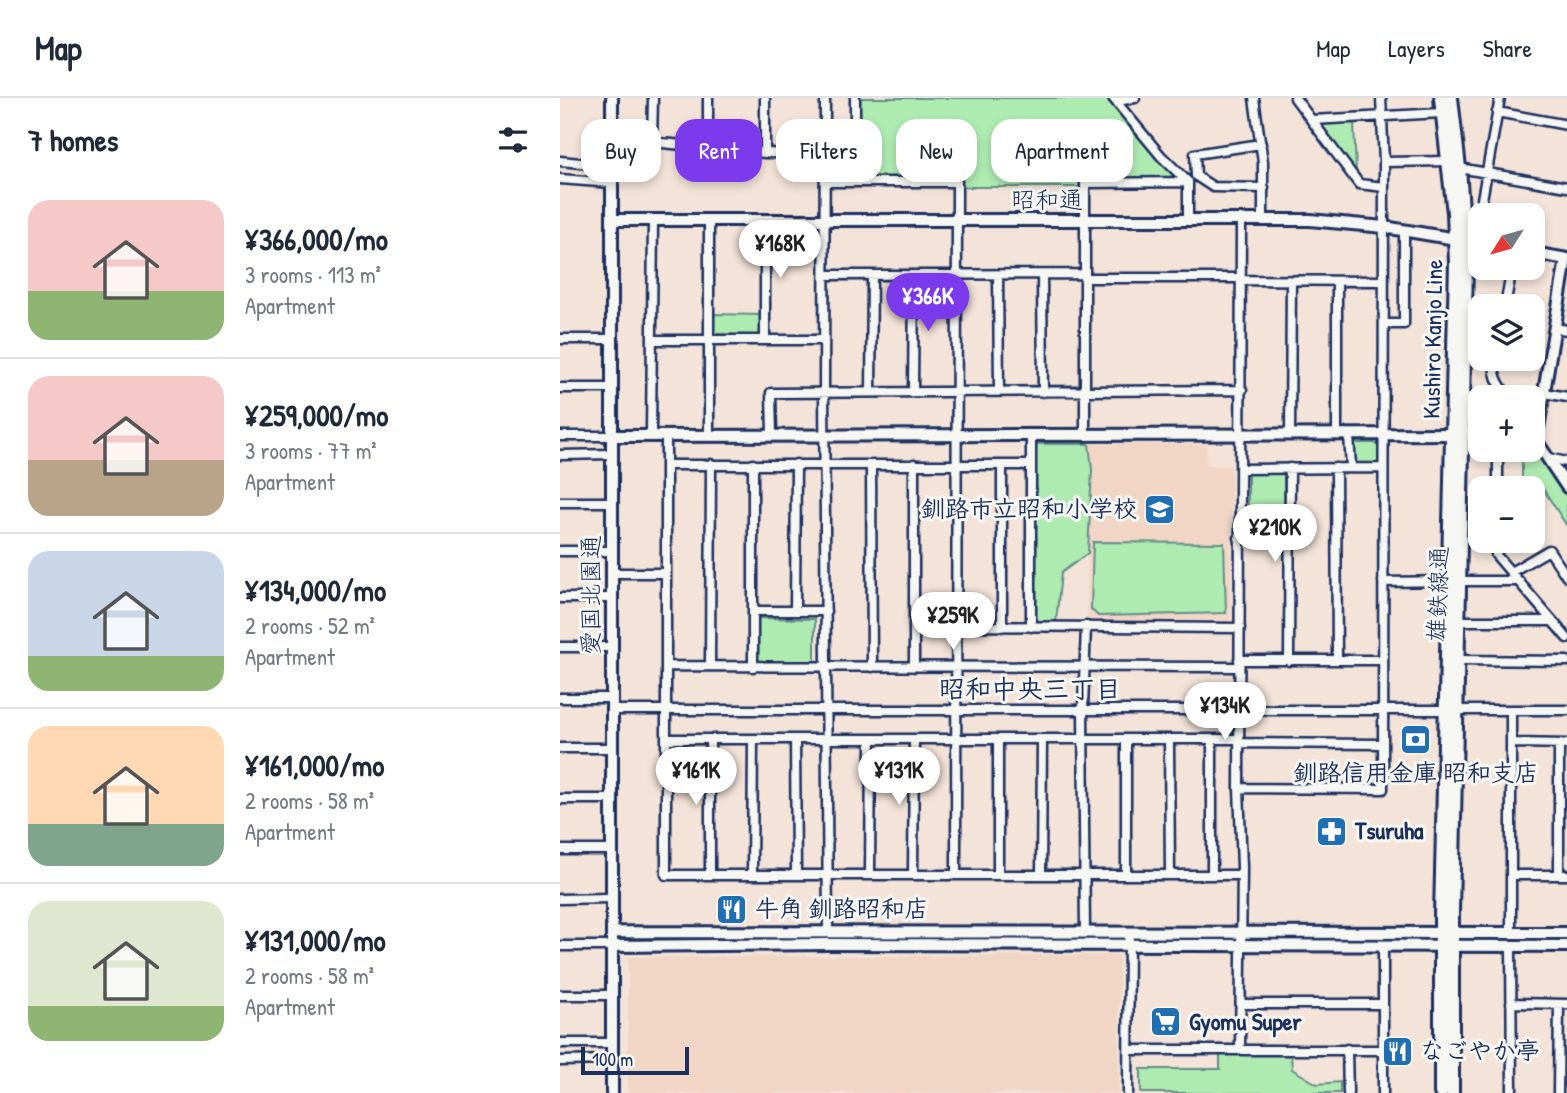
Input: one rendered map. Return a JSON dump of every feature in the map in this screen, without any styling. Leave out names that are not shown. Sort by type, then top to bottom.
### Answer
[{"type":"main road","points":[[1441,98],[1454,165]]},
{"type":"main road","name":"雄鉄線通","points":[[1441,1093],[1458,435],[1466,265],[1460,240],[1451,98]]},
{"type":"main road","name":"雄鉄線通","points":[[1452,709],[1458,621],[1455,581]]},
{"type":"main road","name":"雄鉄線通","points":[[1447,940],[1452,1093]]},
{"type":"street","name":"愛国北園通","points":[[612,98],[612,119]]},
{"type":"street","points":[[653,98],[652,142],[675,144]]},
{"type":"street","points":[[709,98],[709,119]]},
{"type":"street","points":[[765,98],[765,153]]},
{"type":"street","points":[[825,98],[825,119]]},
{"type":"street","points":[[855,98],[855,119]]},
{"type":"street","points":[[1115,100],[1135,98]]},
{"type":"street","points":[[1254,98],[1261,144],[1263,220]]},
{"type":"street","points":[[1295,98],[1359,184],[1384,187]]},
{"type":"street","points":[[1239,789],[1383,789],[1384,162],[1381,98]]},
{"type":"street","points":[[1481,203],[1500,98]]},
{"type":"street","points":[[1115,100],[1161,156],[1188,182],[1188,220]]},
{"type":"street","points":[[1497,112],[1567,125]]},
{"type":"street","points":[[1312,120],[1442,113]]},
{"type":"street","points":[[1261,144],[1195,154],[1196,176],[1213,187],[1264,188]]},
{"type":"street","points":[[762,153],[776,153]]},
{"type":"street","points":[[560,161],[581,163]]},
{"type":"street","points":[[1384,162],[1454,165],[1567,187]]},
{"type":"street","points":[[560,179],[612,183]]},
{"type":"street","points":[[825,182],[828,932]]},
{"type":"street","points":[[882,182],[957,182],[956,874]]},
{"type":"street","points":[[1085,436],[1085,183],[1188,182]]},
{"type":"street","name":"愛国北園通","points":[[612,183],[612,1093]]},
{"type":"street","name":"昭和通","points":[[612,220],[1310,220],[1384,227],[1468,241]]},
{"type":"street","points":[[651,435],[653,220]]},
{"type":"street","points":[[1240,1049],[1241,220]]},
{"type":"street","points":[[709,221],[709,435]]},
{"type":"street","points":[[765,221],[765,340]]},
{"type":"street","points":[[1384,324],[1404,324],[1404,231]]},
{"type":"street","points":[[1545,255],[1567,258],[1561,329],[1545,389]]},
{"type":"street","points":[[825,275],[1042,275],[1383,281]]},
{"type":"street","points":[[872,275],[872,392]]},
{"type":"street","points":[[913,391],[914,275]]},
{"type":"street","points":[[998,275],[999,391]]},
{"type":"street","points":[[1042,275],[1043,391]]},
{"type":"street","points":[[1290,435],[1291,281]]},
{"type":"street","points":[[1337,281],[1337,435]]},
{"type":"street","points":[[560,339],[612,339]]},
{"type":"street","points":[[652,340],[824,340]]},
{"type":"street","points":[[560,388],[612,388]]},
{"type":"street","points":[[772,435],[771,393],[1242,390]]},
{"type":"street","points":[[1545,393],[1567,397]]},
{"type":"street","points":[[666,435],[666,874],[1242,875]]},
{"type":"street","points":[[1349,435],[1351,467]]},
{"type":"street","points":[[560,436],[1468,435]]},
{"type":"street","points":[[1031,436],[1031,627]]},
{"type":"street","points":[[1545,453],[1567,487]]},
{"type":"street","points":[[560,454],[613,454]]},
{"type":"street","points":[[1548,458],[1567,462]]},
{"type":"street","points":[[710,666],[711,464]]},
{"type":"street","points":[[753,464],[753,667]]},
{"type":"street","points":[[795,610],[796,464]]},
{"type":"street","points":[[914,464],[914,667]]},
{"type":"street","points":[[666,465],[1031,465]]},
{"type":"street","points":[[871,465],[872,667]]},
{"type":"street","points":[[1002,465],[1002,627]]},
{"type":"street","points":[[1289,661],[1290,468]]},
{"type":"street","points":[[1336,468],[1337,660]]},
{"type":"street","points":[[1240,469],[1383,468]]},
{"type":"street","points":[[560,502],[613,502]]},
{"type":"street","points":[[1240,538],[1290,538]]},
{"type":"street","points":[[1511,572],[1549,550],[1567,577]]},
{"type":"street","points":[[560,551],[613,551]]},
{"type":"street","points":[[1496,553],[1567,638]]},
{"type":"street","points":[[612,573],[665,573]]},
{"type":"street","points":[[1383,582],[1519,581]]},
{"type":"street","points":[[560,598],[612,598]]},
{"type":"street","points":[[753,611],[827,611]]},
{"type":"street","points":[[1458,621],[1552,621]]},
{"type":"street","points":[[957,626],[1240,628]]},
{"type":"street","points":[[1085,933],[1083,710],[1087,626]]},
{"type":"street","points":[[560,647],[611,648]]},
{"type":"street","points":[[666,666],[1085,667],[1383,660]]},
{"type":"street","points":[[1457,660],[1567,661]]},
{"type":"street","points":[[560,698],[612,698]]},
{"type":"street","points":[[613,710],[1567,710]]},
{"type":"street","points":[[1511,710],[1511,933]]},
{"type":"street","points":[[666,739],[1212,740],[1382,744]]},
{"type":"street","points":[[710,739],[710,874]]},
{"type":"street","points":[[752,874],[753,739]]},
{"type":"street","points":[[795,739],[796,874]]},
{"type":"street","points":[[870,874],[871,740]]},
{"type":"street","points":[[913,875],[914,740]]},
{"type":"street","points":[[998,740],[998,874]]},
{"type":"street","points":[[1041,875],[1042,740]]},
{"type":"street","points":[[1126,740],[1126,874]]},
{"type":"street","points":[[1169,740],[1170,874]]},
{"type":"street","points":[[1212,740],[1213,874]]},
{"type":"street","points":[[1511,743],[1563,744],[1563,875],[1512,875]]},
{"type":"street","points":[[560,748],[612,748]]},
{"type":"street","points":[[560,799],[612,799]]},
{"type":"street","points":[[560,850],[613,850]]},
{"type":"street","points":[[560,898],[612,898]]},
{"type":"street","points":[[613,932],[1240,933],[1447,940],[1511,946],[1567,946]]},
{"type":"street","points":[[1128,1093],[1129,932]]},
{"type":"street","points":[[560,946],[1384,945],[1511,933],[1567,933]]},
{"type":"street","points":[[1383,1093],[1384,945]]},
{"type":"street","points":[[1511,946],[1512,1093]]},
{"type":"street","points":[[560,995],[612,995]]},
{"type":"street","points":[[1511,1003],[1563,1004],[1558,1093]]},
{"type":"street","points":[[1241,1004],[1382,1004]]},
{"type":"street","points":[[560,1042],[612,1043]]},
{"type":"street","points":[[1129,1049],[1382,1050]]},
{"type":"street","points":[[1348,1049],[1348,1093]]},
{"type":"street","points":[[560,1061],[612,1060]]},
{"type":"shaded area","name":"釧路市立昭和小学校","points":[[1089,444],[1207,444],[1206,465],[1231,466],[1231,620],[1087,621]]},
{"type":"shaded area","points":[[1119,955],[1119,1093],[628,1093],[628,957]]},
{"type":"green space","points":[[858,98],[1108,98],[1127,119],[991,119],[991,182],[1133,182],[1133,126],[1176,174],[1175,180],[1082,187],[959,187],[959,182],[977,182],[977,119],[896,119],[896,180],[882,180],[882,119],[858,119]]},
{"type":"green space","points":[[1325,122],[1354,123],[1356,173],[1322,128]]},
{"type":"green space","points":[[714,314],[760,315],[760,336],[713,334]]},
{"type":"green space","points":[[1353,443],[1375,443],[1379,448],[1378,464],[1353,463]]},
{"type":"green space","points":[[1035,444],[1089,444],[1092,469],[1088,553],[1061,573],[1056,622],[1033,623]]},
{"type":"green space","points":[[1522,462],[1545,462],[1567,497],[1567,526],[1545,492],[1545,476],[1522,476]]},
{"type":"green space","points":[[1248,473],[1284,473],[1285,534],[1248,534]]},
{"type":"green space","points":[[1093,542],[1224,543],[1226,613],[1098,616],[1091,609]]},
{"type":"green space","points":[[757,618],[815,619],[815,662],[757,662]]},
{"type":"green space","points":[[1220,1055],[1291,1055],[1292,1069],[1317,1084],[1340,1082],[1340,1093],[1141,1093],[1141,1069],[1220,1069]]},
{"type":"place","name":"釧路市立昭和小学校","points":[[1160,509]]},
{"type":"place","name":"釧路信用金庫 昭和支店","points":[[1416,739]]},
{"type":"place","name":"Tsuruha","points":[[1332,831]]},
{"type":"place","name":"牛角 釧路昭和店","points":[[732,909]]},
{"type":"place","name":"Gyomu Super","points":[[1166,1022]]},
{"type":"place","name":"なごやか亭","points":[[1397,1051]]},
{"type":"district","name":"昭和中央三丁目","points":[[1030,689]]}]
